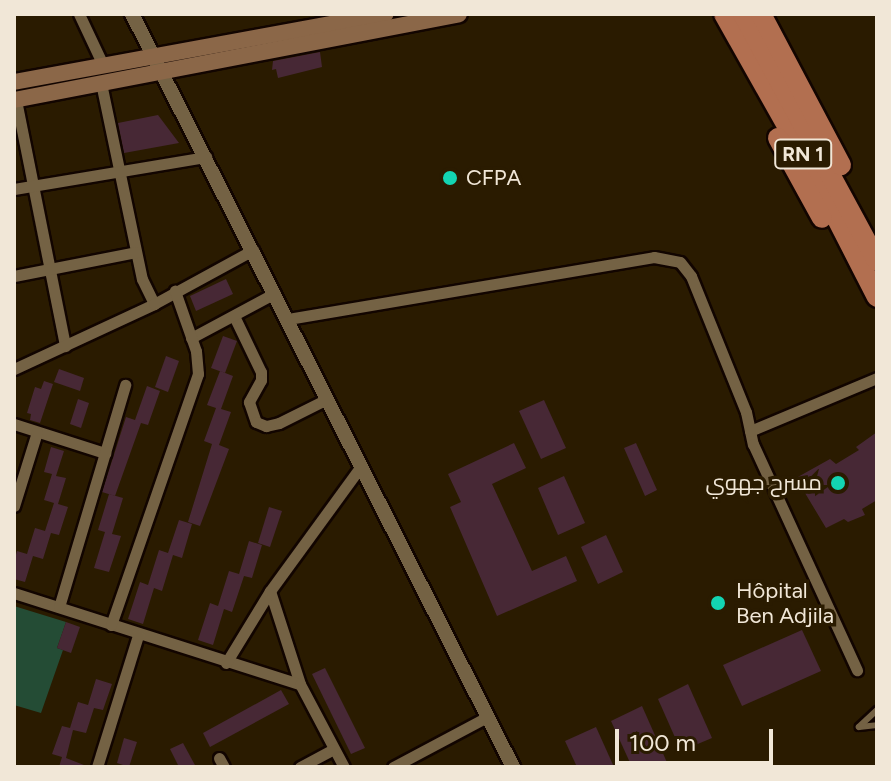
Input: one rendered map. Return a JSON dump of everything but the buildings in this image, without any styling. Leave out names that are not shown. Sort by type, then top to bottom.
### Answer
[{"type":"highway","points":[[712,14],[822,218],[874,278]]},
{"type":"highway","name":"RN 1","points":[[724,14],[874,278]]},
{"type":"highway","name":"RN 1","points":[[743,14],[874,278]]},
{"type":"highway","points":[[761,14],[877,236]]},
{"type":"main road","points":[[14,82],[359,16],[386,14]]},
{"type":"main road","points":[[15,100],[459,14]]},
{"type":"street","points":[[79,14],[103,65]]},
{"type":"street","points":[[132,14],[511,766]]},
{"type":"street","points":[[101,83],[144,288],[154,304]]},
{"type":"street","points":[[15,100],[65,346]]},
{"type":"street","points":[[14,189],[118,169],[206,157]]},
{"type":"street","points":[[14,369],[154,304],[253,250]]},
{"type":"street","points":[[14,276],[136,252]]},
{"type":"street","points":[[288,319],[621,262],[672,258],[691,276],[753,444],[857,670]]},
{"type":"street","points":[[111,625],[198,374],[191,338],[175,291]]},
{"type":"street","points":[[191,338],[275,293]]},
{"type":"street","points":[[234,316],[261,372],[261,380],[249,402],[256,422],[266,426],[279,423],[327,399]]},
{"type":"street","points":[[750,431],[877,378]]},
{"type":"street","points":[[59,607],[125,385]]},
{"type":"street","points":[[14,424],[105,453]]},
{"type":"street","points":[[14,505],[37,432]]},
{"type":"street","points":[[226,663],[270,591],[361,466]]},
{"type":"street","points":[[270,591],[300,684],[344,767]]},
{"type":"street","points":[[14,593],[138,635],[300,684]]},
{"type":"street","points":[[97,767],[138,635]]},
{"type":"street","points":[[393,767],[487,717]]},
{"type":"street","points":[[300,767],[334,749]]},
{"type":"lane","points":[[877,710],[859,727],[877,725]]},
{"type":"green space","points":[[14,606],[66,622],[57,648],[63,650],[41,713],[14,705]]},
{"type":"place","name":"CFPA","points":[[450,178]]},
{"type":"place","name":"مسرح جهوي","points":[[838,483]]},
{"type":"place","name":"Hôpital Ben Adjila","points":[[718,603]]}]
